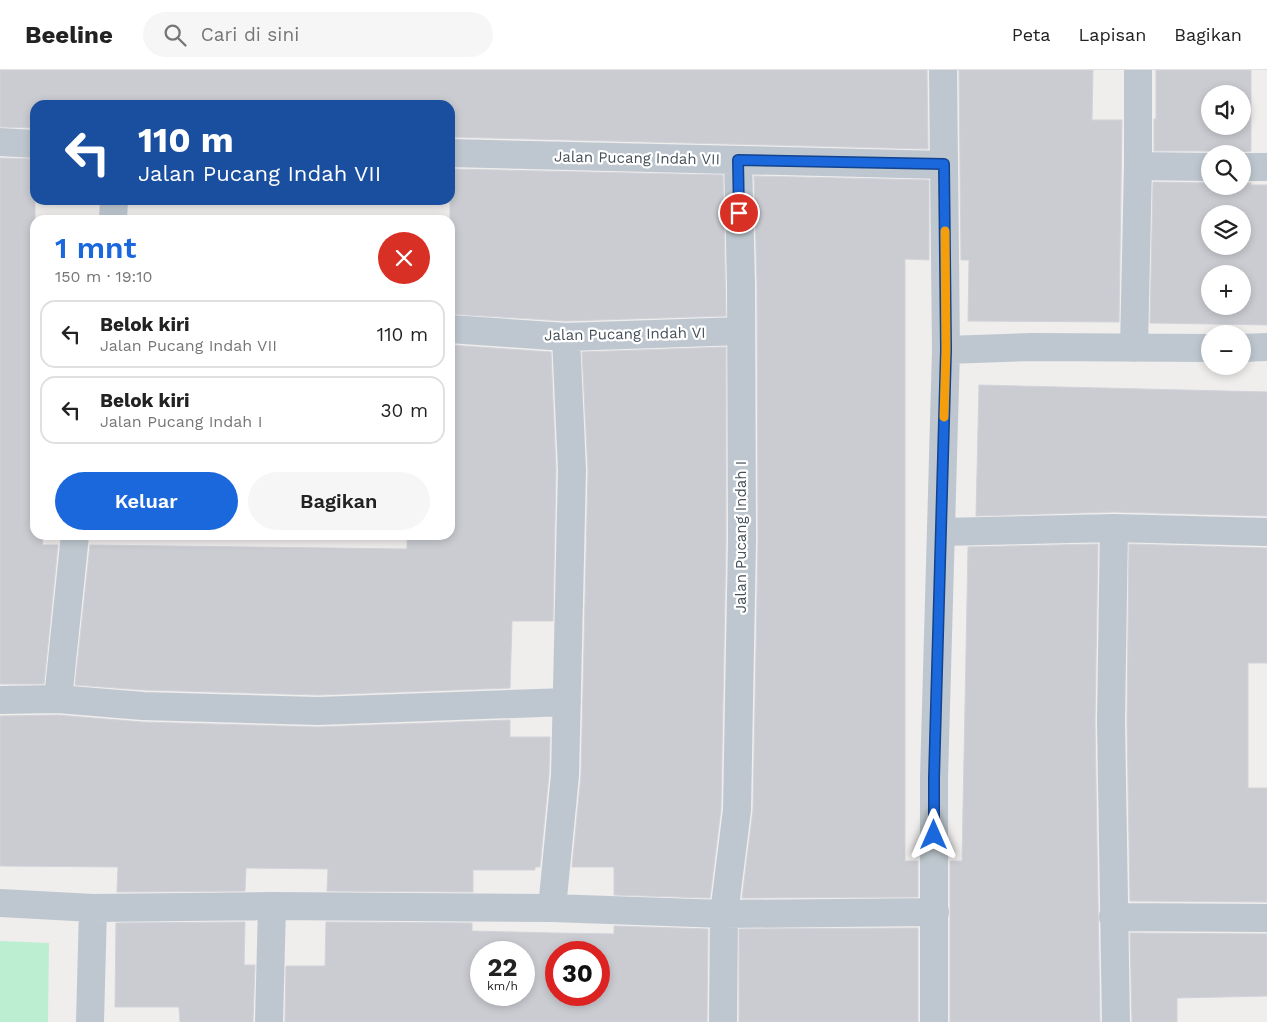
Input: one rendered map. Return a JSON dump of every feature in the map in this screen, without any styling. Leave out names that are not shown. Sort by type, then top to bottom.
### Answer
[{"type":"street","points":[[934,1022],[934,778],[946,350],[943,70]]},
{"type":"street","points":[[1134,348],[1138,70]]},
{"type":"street","points":[[0,142],[30,144]]},
{"type":"street","name":"Jalan Pucang Indah VII","points":[[455,153],[944,164]]},
{"type":"street","name":"Jalan Pucang Indah I","points":[[724,1022],[724,914],[737,810],[742,542],[738,160]]},
{"type":"street","points":[[1138,166],[1201,167]]},
{"type":"street","points":[[1251,167],[1267,167]]},
{"type":"street","name":"Jalan Pucang Indah VI","points":[[455,329],[566,337],[741,331]]},
{"type":"street","points":[[552,908],[565,775],[567,702],[572,470],[566,337]]},
{"type":"street","points":[[946,350],[1032,347],[1201,348]]},
{"type":"street","points":[[1251,348],[1267,348]]},
{"type":"street","points":[[941,532],[1114,528],[1267,532]]},
{"type":"street","points":[[1114,528],[1111,721],[1116,1022]]},
{"type":"street","points":[[58,699],[74,540]]},
{"type":"street","points":[[0,700],[58,699],[143,706],[318,711],[567,702]]},
{"type":"street","points":[[0,903],[93,908],[272,906],[552,908],[724,914],[935,912]]},
{"type":"street","points":[[268,1022],[272,906]]},
{"type":"street","points":[[90,1022],[93,908]]},
{"type":"street","points":[[1113,917],[1267,918]]},
{"type":"green space","points":[[0,941],[49,943],[48,1022],[0,1022]]},
{"type":"building","points":[[0,70],[927,70],[928,149],[455,137],[455,100],[30,100],[30,128],[0,127]]},
{"type":"building","points":[[959,70],[1093,70],[1092,120],[1122,120],[1119,322],[968,321],[969,260],[961,260]]},
{"type":"building","points":[[1156,70],[1251,70],[1251,85],[1201,85],[1201,135],[1251,135],[1251,145],[1201,145],[1201,151],[1154,151],[1154,119],[1156,119]]},
{"type":"building","points":[[0,158],[30,159],[30,205],[35,205],[35,215],[30,215],[30,540],[43,540],[42,545],[58,545],[44,684],[0,684]]},
{"type":"building","points":[[455,169],[723,175],[726,316],[566,321],[455,314],[455,215],[450,215],[450,205],[455,205]]},
{"type":"building","points":[[754,176],[929,180],[929,260],[905,259],[905,861],[918,861],[918,897],[742,898],[753,810],[758,542],[757,284]]},
{"type":"building","points":[[1153,182],[1201,183],[1201,195],[1251,195],[1251,185],[1267,185],[1267,325],[1150,323]]},
{"type":"building","points":[[455,345],[551,352],[556,470],[553,621],[512,621],[510,688],[318,695],[144,690],[75,685],[90,545],[407,549],[407,540],[455,540]]},
{"type":"building","points":[[726,347],[726,542],[721,809],[710,898],[614,895],[614,867],[572,867],[581,775],[588,470],[582,352]]},
{"type":"building","points":[[979,385],[1267,392],[1267,516],[1114,512],[976,516]]},
{"type":"building","points":[[1098,544],[1095,721],[1100,1022],[950,1022],[950,861],[962,861],[968,547]]},
{"type":"building","points":[[1129,544],[1267,548],[1267,663],[1248,663],[1248,788],[1267,788],[1267,902],[1130,901],[1127,721]]},
{"type":"building","points":[[57,715],[142,722],[318,727],[510,720],[510,737],[550,737],[549,774],[540,867],[535,867],[535,870],[473,870],[473,892],[327,891],[328,869],[246,868],[245,891],[117,892],[118,867],[0,866],[0,716]]},
{"type":"building","points":[[245,922],[244,965],[255,965],[253,1022],[180,1022],[179,1007],[115,1007],[116,923]]},
{"type":"building","points":[[326,922],[472,923],[472,931],[555,933],[614,934],[614,926],[708,929],[707,1022],[285,1022],[286,966],[325,966]]},
{"type":"building","points":[[918,928],[918,1022],[739,1022],[739,929]]},
{"type":"building","points":[[1130,933],[1267,934],[1267,996],[1177,998],[1177,1022],[1132,1022]]},
{"type":"slow traffic","points":[[944,417],[946,350],[945,231]]},
{"type":"route","points":[[739,213],[738,160],[944,164],[946,350],[934,835]]}]
